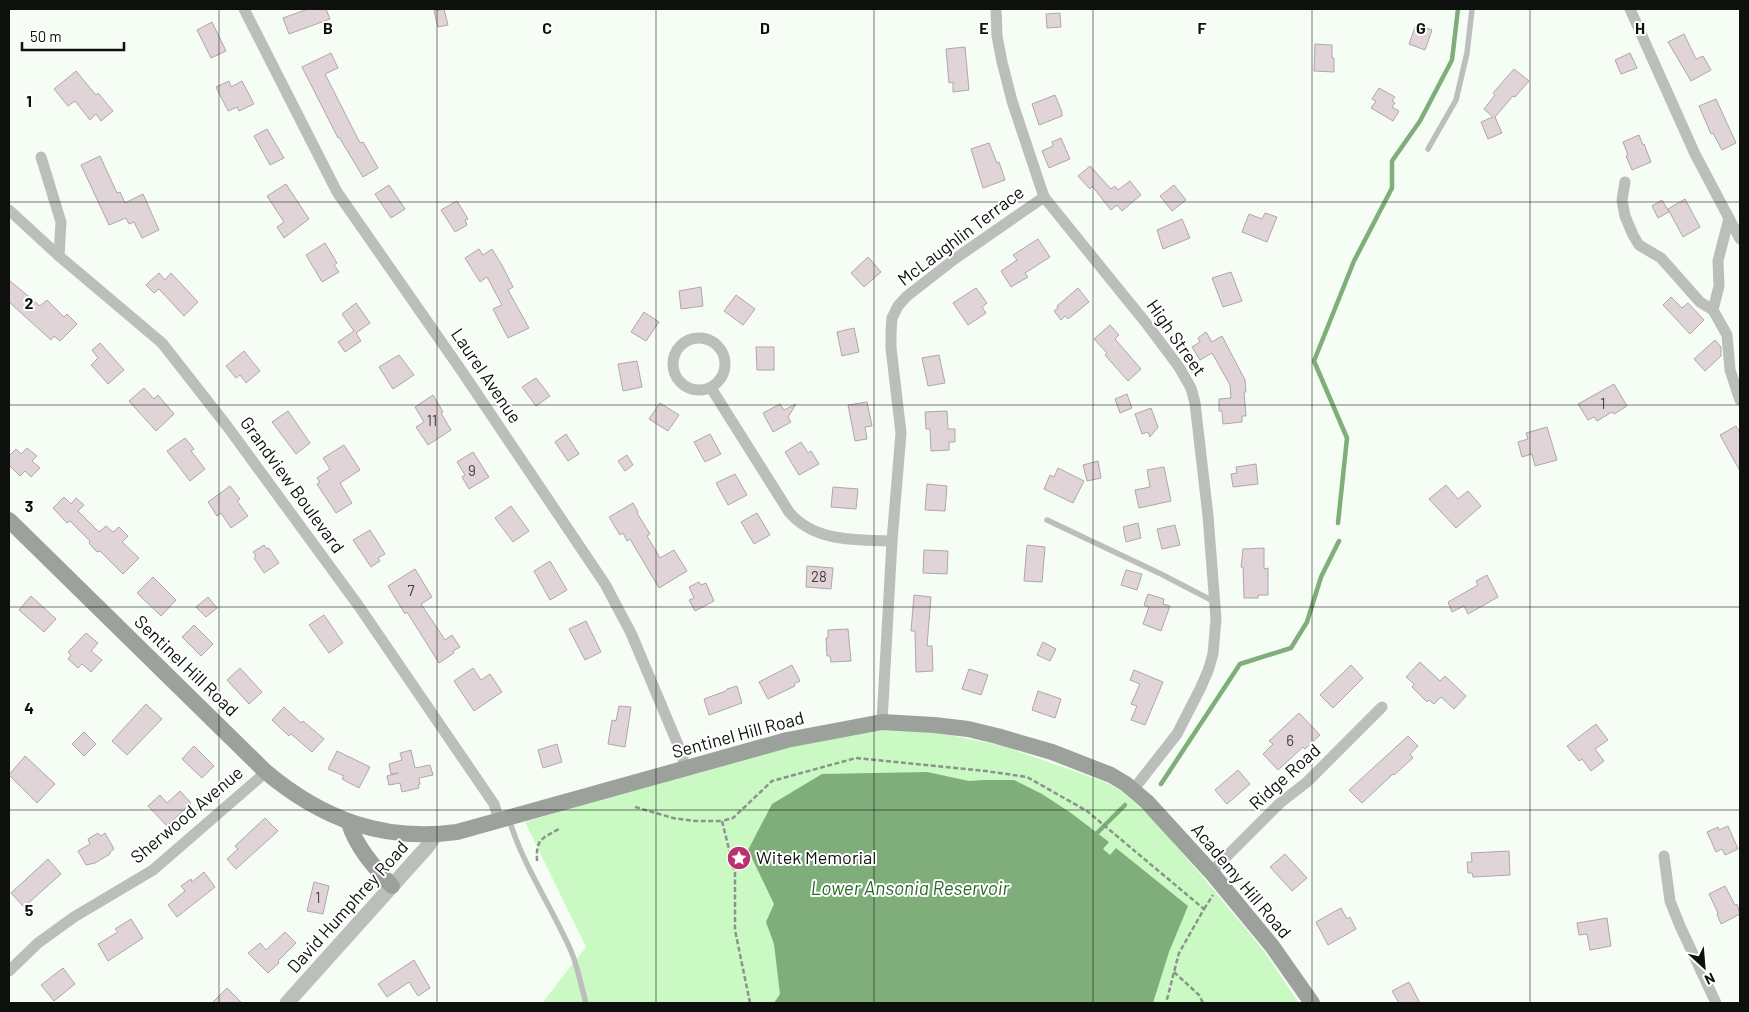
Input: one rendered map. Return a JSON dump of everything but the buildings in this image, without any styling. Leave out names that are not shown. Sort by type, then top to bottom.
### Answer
[{"type":"main road","name":"Sentinel Hill Road","points":[[9,520],[266,772],[311,805],[349,823],[391,832],[435,835],[457,832],[787,740],[882,722],[934,724],[997,736],[1052,752],[1095,768],[1111,775],[1133,790]]},
{"type":"main road","name":"Academy Hill Road","points":[[1133,790],[1147,802],[1211,872],[1272,946],[1312,1003]]},
{"type":"main road","points":[[349,823],[353,837],[360,848],[392,886]]},
{"type":"street","name":"Laurel Avenue","points":[[244,9],[337,192],[467,378],[605,584],[619,608],[686,769]]},
{"type":"street","name":"High Street","points":[[996,9],[997,36],[1002,62],[1012,101],[1044,197],[1146,323],[1179,367],[1190,388],[1195,403],[1208,516],[1216,635],[1208,671],[1176,734],[1133,790]]},
{"type":"street","points":[[1630,9],[1695,154],[1740,239]]},
{"type":"street","points":[[41,157],[61,222],[59,256]]},
{"type":"street","points":[[1625,182],[1622,200],[1626,216],[1639,245],[1661,258],[1700,302],[1713,310],[1727,335],[1730,370],[1740,400]]},
{"type":"street","name":"McLaughlin Terrace","points":[[882,722],[892,541],[901,433],[891,348],[890,332],[892,318],[898,306],[907,296],[956,258],[1044,197]]},
{"type":"street","name":"Grandview Boulevard","points":[[9,210],[59,256],[162,343],[227,426],[358,605],[504,820]]},
{"type":"street","points":[[1713,310],[1719,286],[1718,261],[1729,218]]},
{"type":"street","points":[[707,338],[715,342],[725,357],[724,375],[711,388],[695,390],[680,382],[676,376],[673,368],[673,359],[681,345],[689,340],[707,338]]},
{"type":"street","points":[[711,388],[789,512],[797,521],[816,532],[831,536],[892,541]]},
{"type":"street","name":"Ridge Road","points":[[1211,872],[1280,803],[1307,782],[1382,707]]},
{"type":"street","name":"Sherwood Avenue","points":[[9,971],[38,943],[74,917],[154,870],[266,772]]},
{"type":"street","name":"David Humphrey Road","points":[[287,1003],[427,847],[435,835]]},
{"type":"street","points":[[1664,856],[1670,901],[1716,1003]]},
{"type":"lane","points":[[1428,149],[1456,100],[1467,53],[1472,9]]},
{"type":"lane","points":[[1047,520],[1215,602]]},
{"type":"lane","points":[[504,820],[513,833],[572,953],[586,1003]]},
{"type":"path","points":[[635,807],[695,822],[722,821],[733,818],[772,782],[856,758],[986,771],[1026,777],[1096,818],[1204,909],[1179,953],[1166,1003]]},
{"type":"path","points":[[722,821],[735,873],[735,930],[750,1003]]},
{"type":"path","points":[[530,869],[536,865],[536,848],[538,843],[544,837],[559,829]]},
{"type":"path","points":[[1174,972],[1199,995],[1203,1003]]},
{"type":"shaded area","points":[[885,729],[940,733],[1003,746],[1105,782],[1121,791],[1151,817],[1207,882],[1264,951],[1299,1003],[542,1003],[586,947],[525,822],[800,741]]},
{"type":"water","name":"Lower Ansonia Reservoir","points":[[927,772],[969,781],[1014,780],[1042,794],[1109,842],[1103,849],[1110,855],[1116,848],[1188,906],[1169,952],[1153,1003],[774,1003],[780,994],[774,944],[766,922],[774,904],[748,850],[772,804],[822,774]]},
{"type":"waterway","points":[[1338,523],[1347,438],[1314,361],[1354,261],[1392,188],[1392,161],[1420,121],[1452,60],[1458,9]]},
{"type":"waterway","points":[[1161,784],[1240,664],[1291,648],[1307,622],[1321,577],[1339,541]]},
{"type":"waterway","points":[[1094,836],[1125,805]]},
{"type":"place","name":"Witek Memorial","points":[[739,858]]}]
